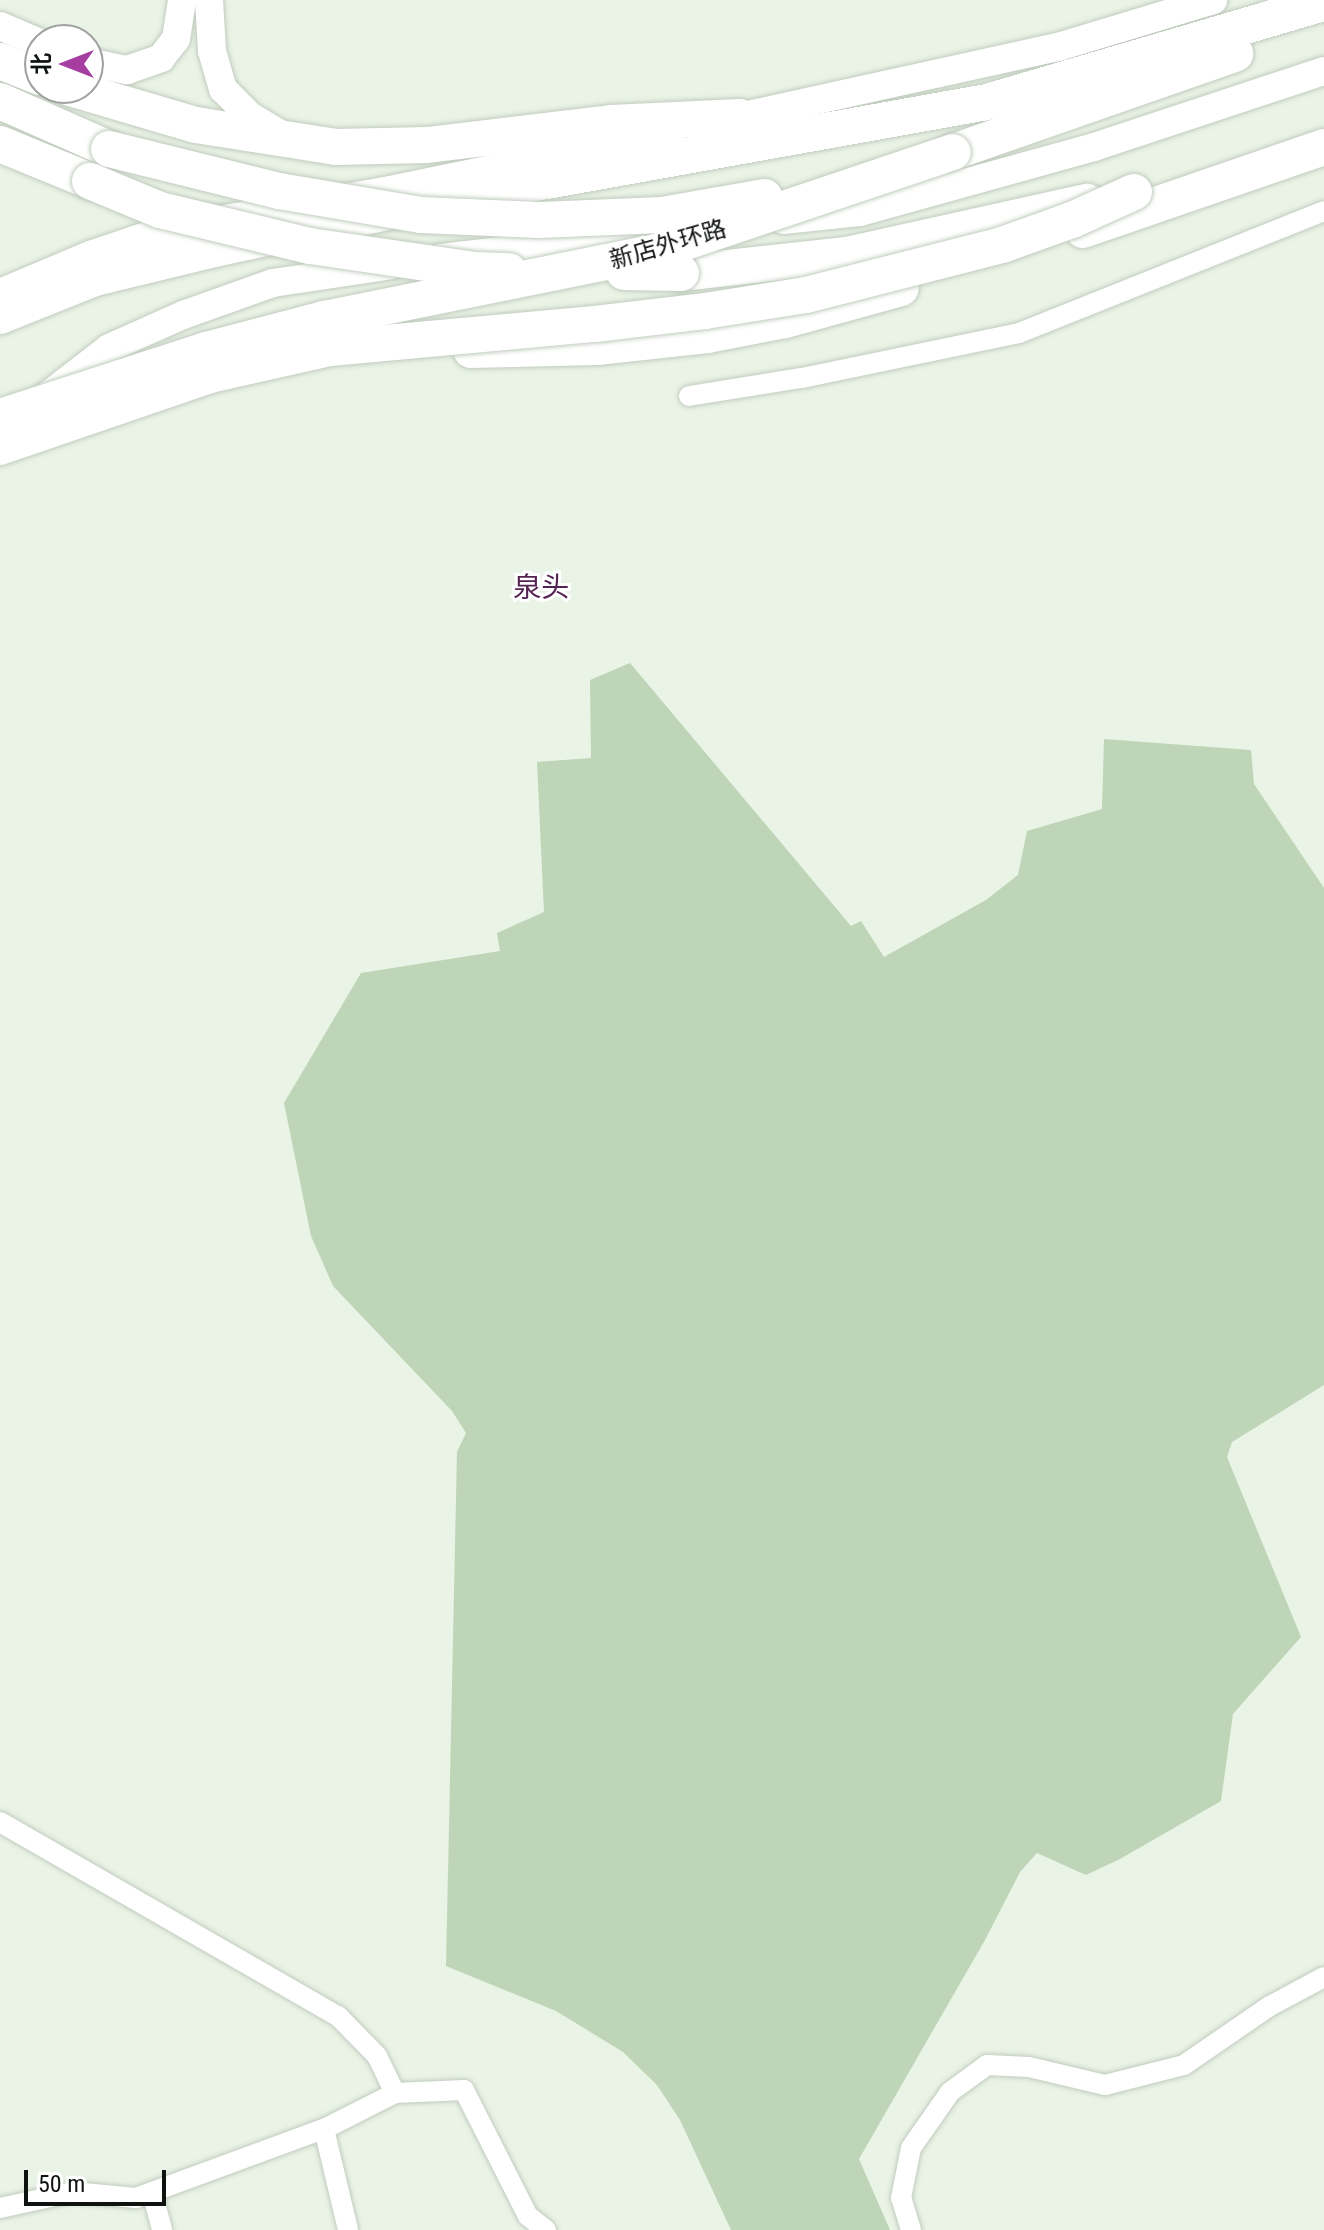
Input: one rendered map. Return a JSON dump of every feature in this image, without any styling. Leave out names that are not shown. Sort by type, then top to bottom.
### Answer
[{"type":"highway","points":[[0,316],[95,278],[156,262],[463,196],[745,130],[987,102],[1324,3]]},
{"type":"highway","name":"新店外环路","points":[[1,431],[206,350],[324,319],[656,252],[953,152],[1157,79],[1324,25]]},
{"type":"highway","points":[[0,61],[24,71]]},
{"type":"highway","points":[[104,98],[196,125],[336,147],[427,145],[611,123],[745,130]]},
{"type":"highway","points":[[0,101],[109,149],[178,169],[421,215],[539,220],[662,215],[786,193],[953,152]]},
{"type":"highway","points":[[1,431],[210,375],[330,348],[611,322],[806,295],[1002,245],[1072,220],[1134,192],[1324,125]]},
{"type":"highway","points":[[0,144],[160,210],[310,246],[475,270],[681,273],[847,255],[1134,192]]},
{"type":"highway","points":[[412,352],[597,347],[707,335],[785,320],[997,259],[1324,147]]},
{"type":"main road","points":[[104,65],[127,70],[161,58],[176,39],[182,0]]},
{"type":"main road","points":[[209,0],[212,51],[223,89],[250,116],[301,143]]},
{"type":"main road","points":[[0,293],[90,255],[167,229],[555,158],[745,130],[1061,46],[1213,0]]},
{"type":"main road","points":[[0,26],[24,36]]},
{"type":"main road","points":[[1,431],[109,348],[183,315],[273,283],[510,247],[860,212],[1094,147],[1324,71]]},
{"type":"main road","points":[[1,431],[156,354],[412,352]]},
{"type":"street","points":[[689,396],[802,378],[1019,333],[1324,211]]},
{"type":"street","points":[[0,1822],[338,2016],[377,2056],[395,2093]]},
{"type":"street","points":[[911,2230],[901,2198],[911,2148],[950,2092],[987,2065],[1029,2067],[1105,2085],[1184,2065],[1270,2006],[1324,1977]]},
{"type":"street","points":[[0,2208],[73,2192],[136,2198],[324,2129],[395,2093],[464,2090],[529,2223],[546,2230]]},
{"type":"street","points":[[324,2129],[348,2230]]},
{"type":"street","points":[[152,2192],[162,2230]]},
{"type":"green space","points":[[630,663],[851,926],[861,921],[884,957],[986,900],[1018,875],[1027,831],[1102,809],[1104,739],[1251,750],[1254,784],[1324,888],[1324,1385],[1232,1442],[1227,1457],[1301,1637],[1233,1714],[1221,1801],[1086,1875],[1037,1853],[1020,1872],[985,1940],[859,2159],[890,2230],[731,2230],[680,2120],[657,2085],[623,2052],[556,2011],[446,1966],[457,1452],[466,1433],[452,1411],[333,1286],[311,1236],[284,1103],[361,973],[500,951],[497,933],[544,912],[537,762],[591,758],[590,680]]},
{"type":"district","name":"泉头","points":[[541,588]]}]
